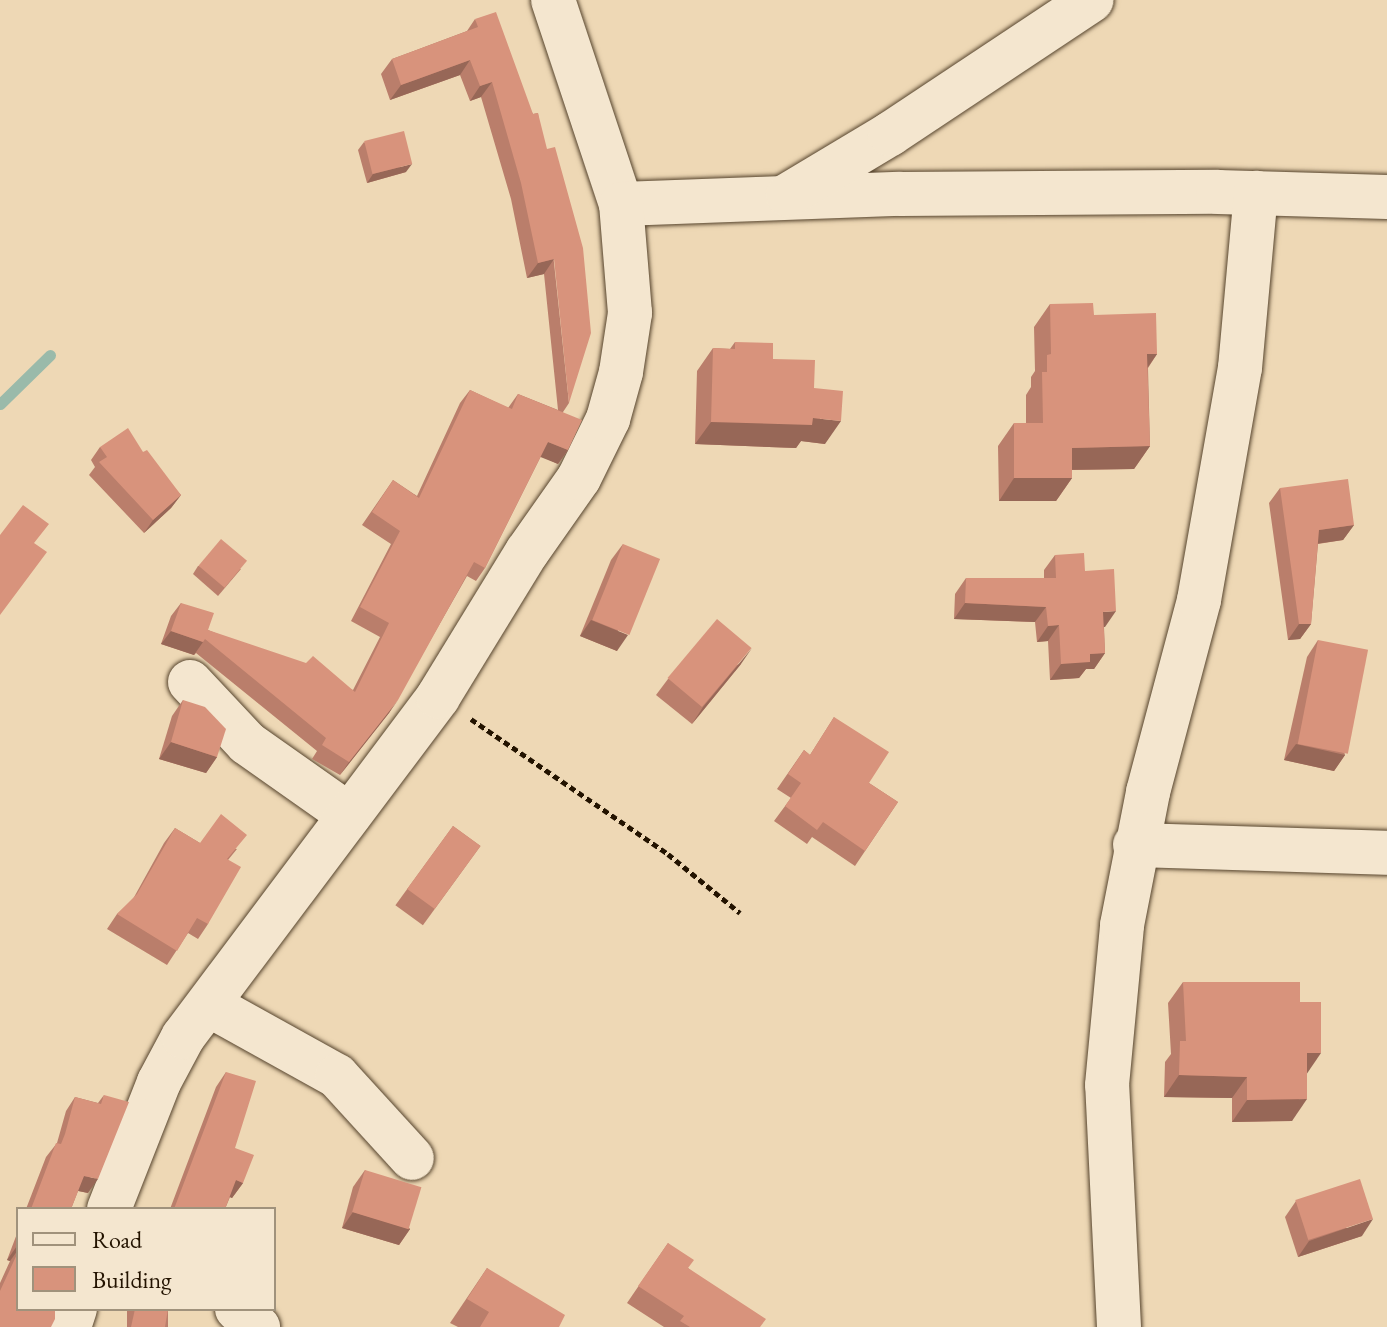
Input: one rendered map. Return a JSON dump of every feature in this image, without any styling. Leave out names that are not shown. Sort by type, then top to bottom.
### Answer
[{"type":"street","points":[[110,1207],[159,1082],[183,1037],[438,697],[527,552],[579,478],[608,419],[621,372],[630,313],[621,204],[553,0]]},
{"type":"street","points":[[785,197],[890,134],[1092,0]]},
{"type":"street","points":[[621,204],[785,197],[1256,193],[1387,197]]},
{"type":"street","points":[[1119,1327],[1107,1085],[1122,925],[1135,845],[1199,600],[1240,368],[1256,193]]},
{"type":"street","points":[[190,682],[247,743],[349,815]]},
{"type":"street","points":[[1135,845],[1387,853]]},
{"type":"street","points":[[209,1005],[337,1076],[412,1158]]},
{"type":"street","points":[[239,1311],[258,1327]]},
{"type":"path","points":[[438,697],[668,854],[740,913]]},
{"type":"building","points":[[496,12],[533,114],[538,113],[547,149],[555,147],[583,248],[591,333],[569,403],[554,259],[538,263],[521,183],[492,82],[480,86],[470,60],[401,85],[392,59],[478,27],[475,19]]},
{"type":"building","points":[[404,131],[412,164],[372,174],[364,141]]},
{"type":"building","points":[[1093,303],[1094,315],[1156,313],[1157,354],[1147,354],[1150,446],[1072,448],[1072,478],[1014,478],[1014,423],[1043,423],[1042,372],[1047,372],[1047,355],[1051,354],[1050,304]]},
{"type":"building","points":[[735,342],[773,343],[773,359],[815,360],[814,388],[843,391],[841,421],[813,418],[812,425],[711,422],[713,348],[735,349]]},
{"type":"building","points":[[470,390],[512,409],[518,394],[582,420],[568,450],[548,442],[485,568],[474,562],[398,700],[349,762],[322,745],[326,738],[205,639],[203,642],[171,631],[181,603],[214,613],[208,630],[306,663],[313,656],[355,692],[389,623],[360,607],[400,531],[372,512],[393,480],[419,498]]},
{"type":"building","points":[[128,428],[143,452],[147,450],[181,495],[153,520],[99,462],[107,457],[100,447]]},
{"type":"building","points":[[1348,479],[1354,525],[1319,530],[1311,624],[1299,624],[1280,488]]},
{"type":"building","points":[[23,505],[49,524],[34,543],[47,552],[0,615],[0,535]]},
{"type":"building","points":[[221,539],[247,561],[225,588],[199,566]]},
{"type":"building","points":[[623,544],[660,559],[629,635],[592,620]]},
{"type":"building","points":[[1084,553],[1085,571],[1114,569],[1116,611],[1103,612],[1105,653],[1090,654],[1090,662],[1061,664],[1059,625],[1048,626],[1046,607],[965,603],[966,578],[1056,578],[1055,555]]},
{"type":"building","points":[[717,619],[751,648],[702,707],[668,678]]},
{"type":"building","points":[[1318,640],[1368,650],[1348,754],[1298,744]]},
{"type":"building","points":[[183,700],[205,707],[226,729],[217,757],[171,742]]},
{"type":"building","points":[[834,717],[889,752],[869,783],[898,802],[865,851],[823,822],[817,830],[785,806],[801,783],[788,774],[804,750],[810,755]]},
{"type":"building","points":[[221,814],[247,835],[227,859],[241,867],[208,924],[197,918],[177,951],[117,914],[137,894],[175,828],[200,843]]},
{"type":"building","points":[[453,826],[481,846],[435,909],[407,889]]},
{"type":"building","points":[[1183,982],[1300,982],[1300,1002],[1321,1002],[1321,1053],[1307,1053],[1307,1099],[1247,1100],[1247,1077],[1179,1075],[1180,1041],[1186,1041]]},
{"type":"building","points":[[226,1072],[256,1081],[235,1148],[254,1155],[243,1183],[236,1180],[226,1207],[175,1207]]},
{"type":"building","points":[[104,1095],[129,1102],[98,1179],[84,1176],[72,1207],[32,1207],[56,1143],[61,1144],[65,1134],[75,1097],[101,1104]]},
{"type":"building","points":[[365,1170],[421,1187],[409,1229],[352,1212]]},
{"type":"building","points":[[1360,1179],[1373,1219],[1308,1240],[1295,1200]]},
{"type":"building","points":[[668,1243],[694,1260],[688,1268],[766,1319],[760,1327],[690,1327],[680,1321],[684,1316],[638,1286]]},
{"type":"building","points":[[16,1256],[16,1311],[55,1311],[51,1327],[0,1327],[0,1291]]},
{"type":"building","points":[[487,1268],[565,1315],[559,1327],[480,1327],[489,1312],[467,1299]]},
{"type":"building","points":[[135,1311],[168,1311],[165,1327],[131,1327]]},
{"type":"waterway","points":[[0,404],[50,355]]}]
